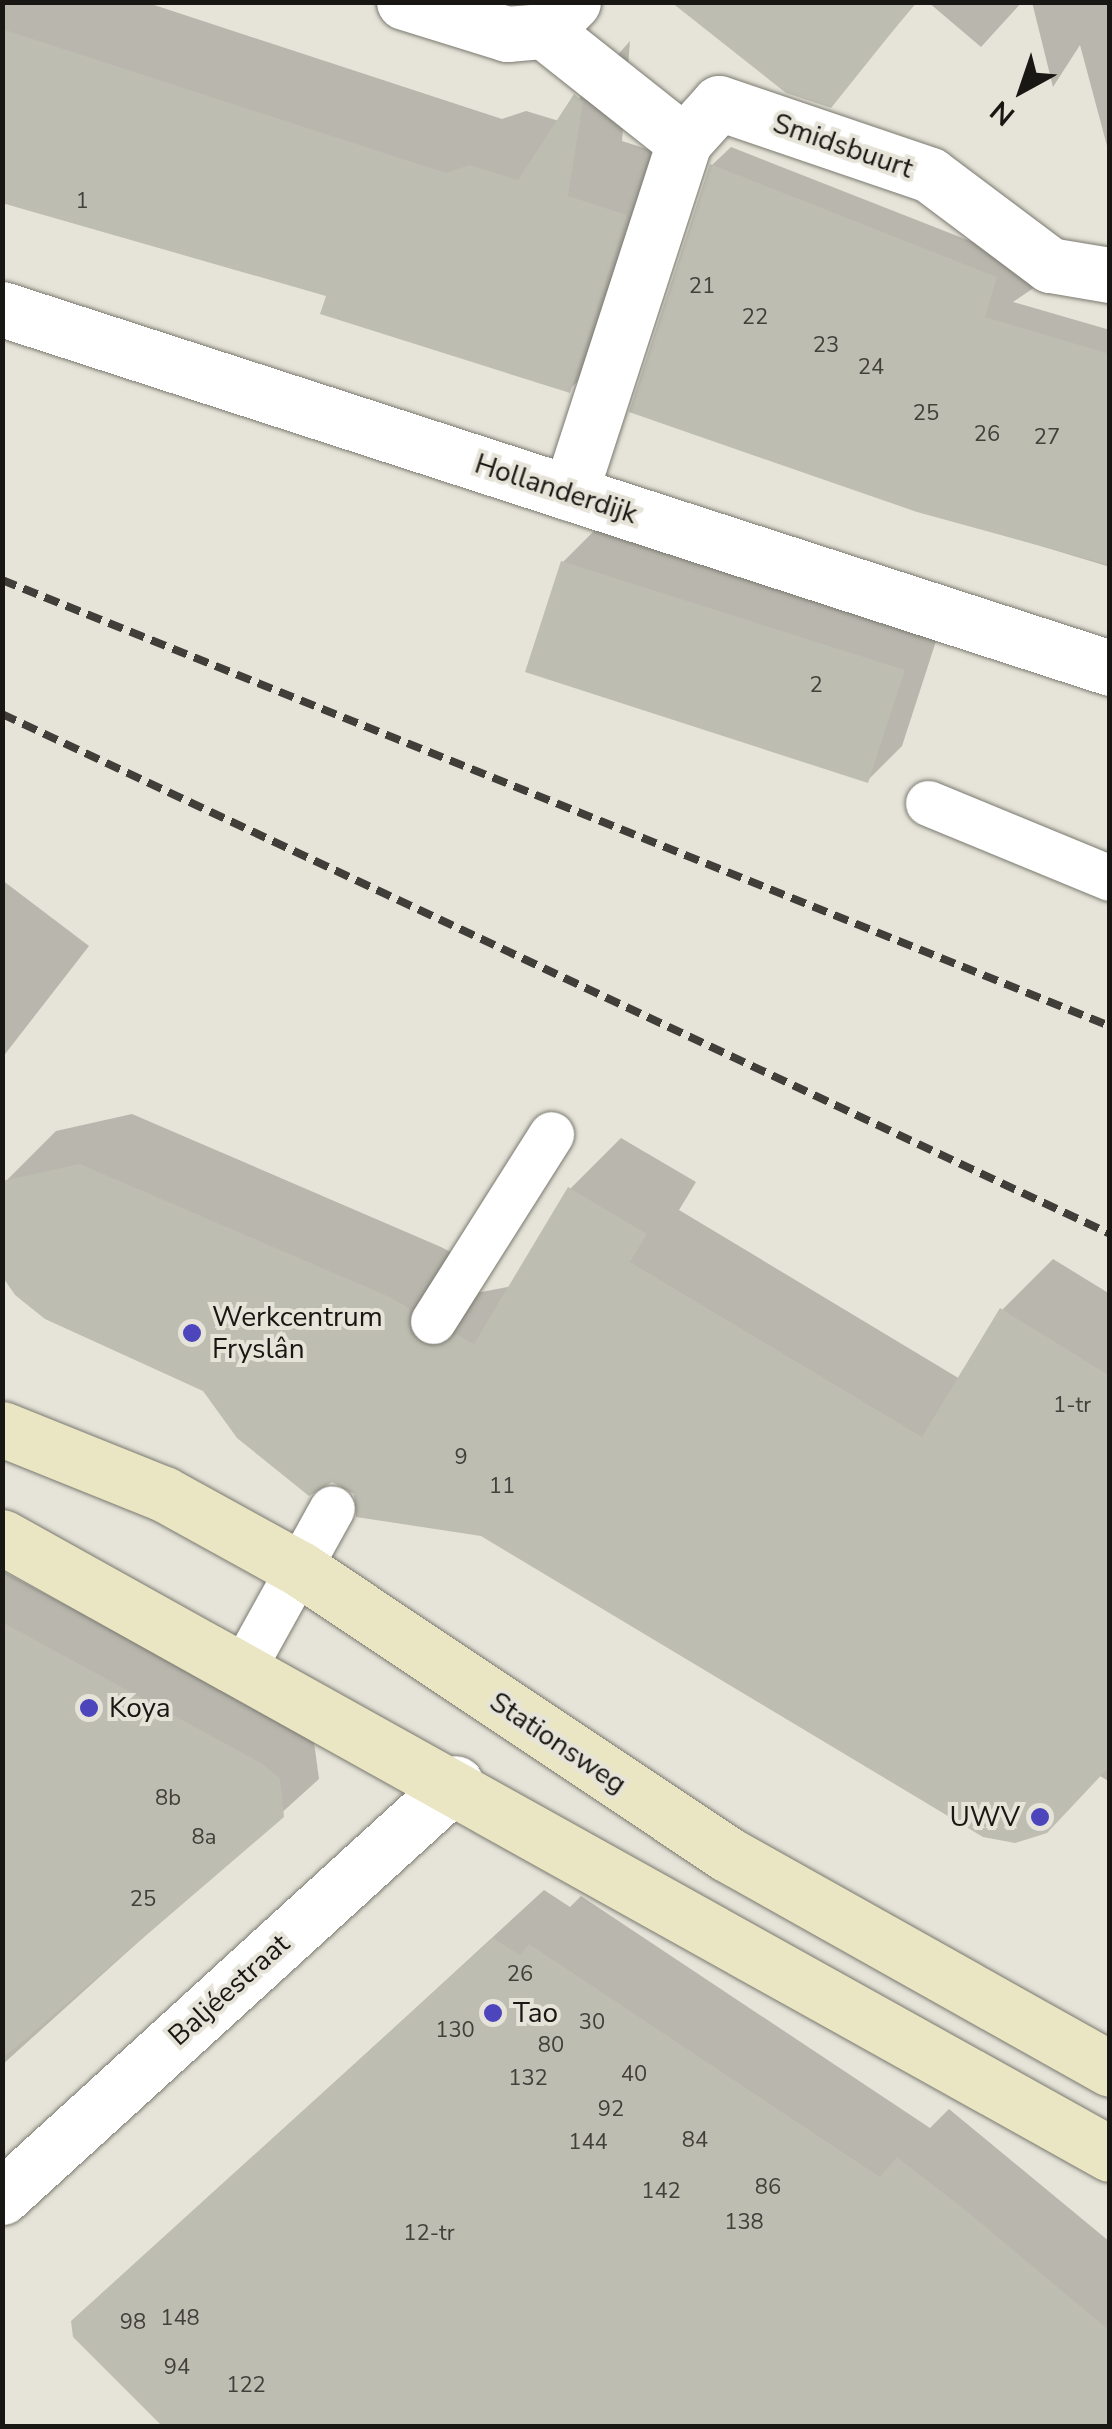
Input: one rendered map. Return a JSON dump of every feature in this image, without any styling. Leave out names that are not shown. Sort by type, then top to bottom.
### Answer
[{"type":"main road","name":"Stationsweg","points":[[2,1429],[164,1494],[300,1569],[727,1854],[1110,2069]]},
{"type":"main road","points":[[2,1537],[456,1783],[1110,2154]]},
{"type":"street","points":[[404,2],[507,34],[559,17],[684,142]]},
{"type":"street","name":"Smidsbuurt","points":[[570,493],[684,142],[719,103],[930,175],[1050,265],[1110,275]]},
{"type":"street","name":"Hollanderdijk","points":[[2,309],[1110,668]]},
{"type":"street","name":"Baljéestraat","points":[[2,2197],[456,1783]]},
{"type":"lane","points":[[928,803],[1110,878]]},
{"type":"lane","points":[[433,1322],[551,1134]]},
{"type":"lane","points":[[245,1666],[332,1508]]},
{"type":"building","points":[[671,2],[916,2],[831,108],[786,93]]},
{"type":"building","points":[[2,29],[446,173],[469,165],[518,180],[574,94],[583,102],[568,196],[627,215],[570,393],[320,314],[326,296],[2,203]]},
{"type":"building","points":[[710,164],[997,277],[985,317],[1110,354],[1110,565],[917,512],[629,412]]},
{"type":"building","points":[[561,561],[905,670],[868,783],[525,672]]},
{"type":"building","points":[[80,1164],[390,1297],[410,1309],[410,1334],[431,1347],[456,1334],[474,1344],[568,1187],[647,1234],[630,1262],[922,1437],[1000,1308],[1110,1376],[1110,1766],[1047,1833],[1015,1843],[983,1837],[481,1536],[356,1517],[354,1494],[332,1482],[309,1496],[237,1438],[203,1391],[45,1319],[15,1295],[2,1276],[2,1181]]},
{"type":"building","points":[[2,1622],[261,1763],[280,1778],[284,1817],[2,2059]]},
{"type":"building","points":[[493,1938],[520,1955],[529,1944],[880,2177],[897,2157],[964,2209],[1110,2331],[1110,2426],[162,2426],[73,2337],[71,2321]]},
{"type":"railway","points":[[2,580],[1110,1026]]},
{"type":"railway","points":[[2,714],[1110,1234]]},
{"type":"place","name":"Werkcentrum Fryslân","points":[[192,1333]]},
{"type":"place","name":"Koya","points":[[89,1708]]},
{"type":"place","name":"UWV","points":[[1040,1817]]},
{"type":"place","name":"Tao","points":[[493,2013]]}]
